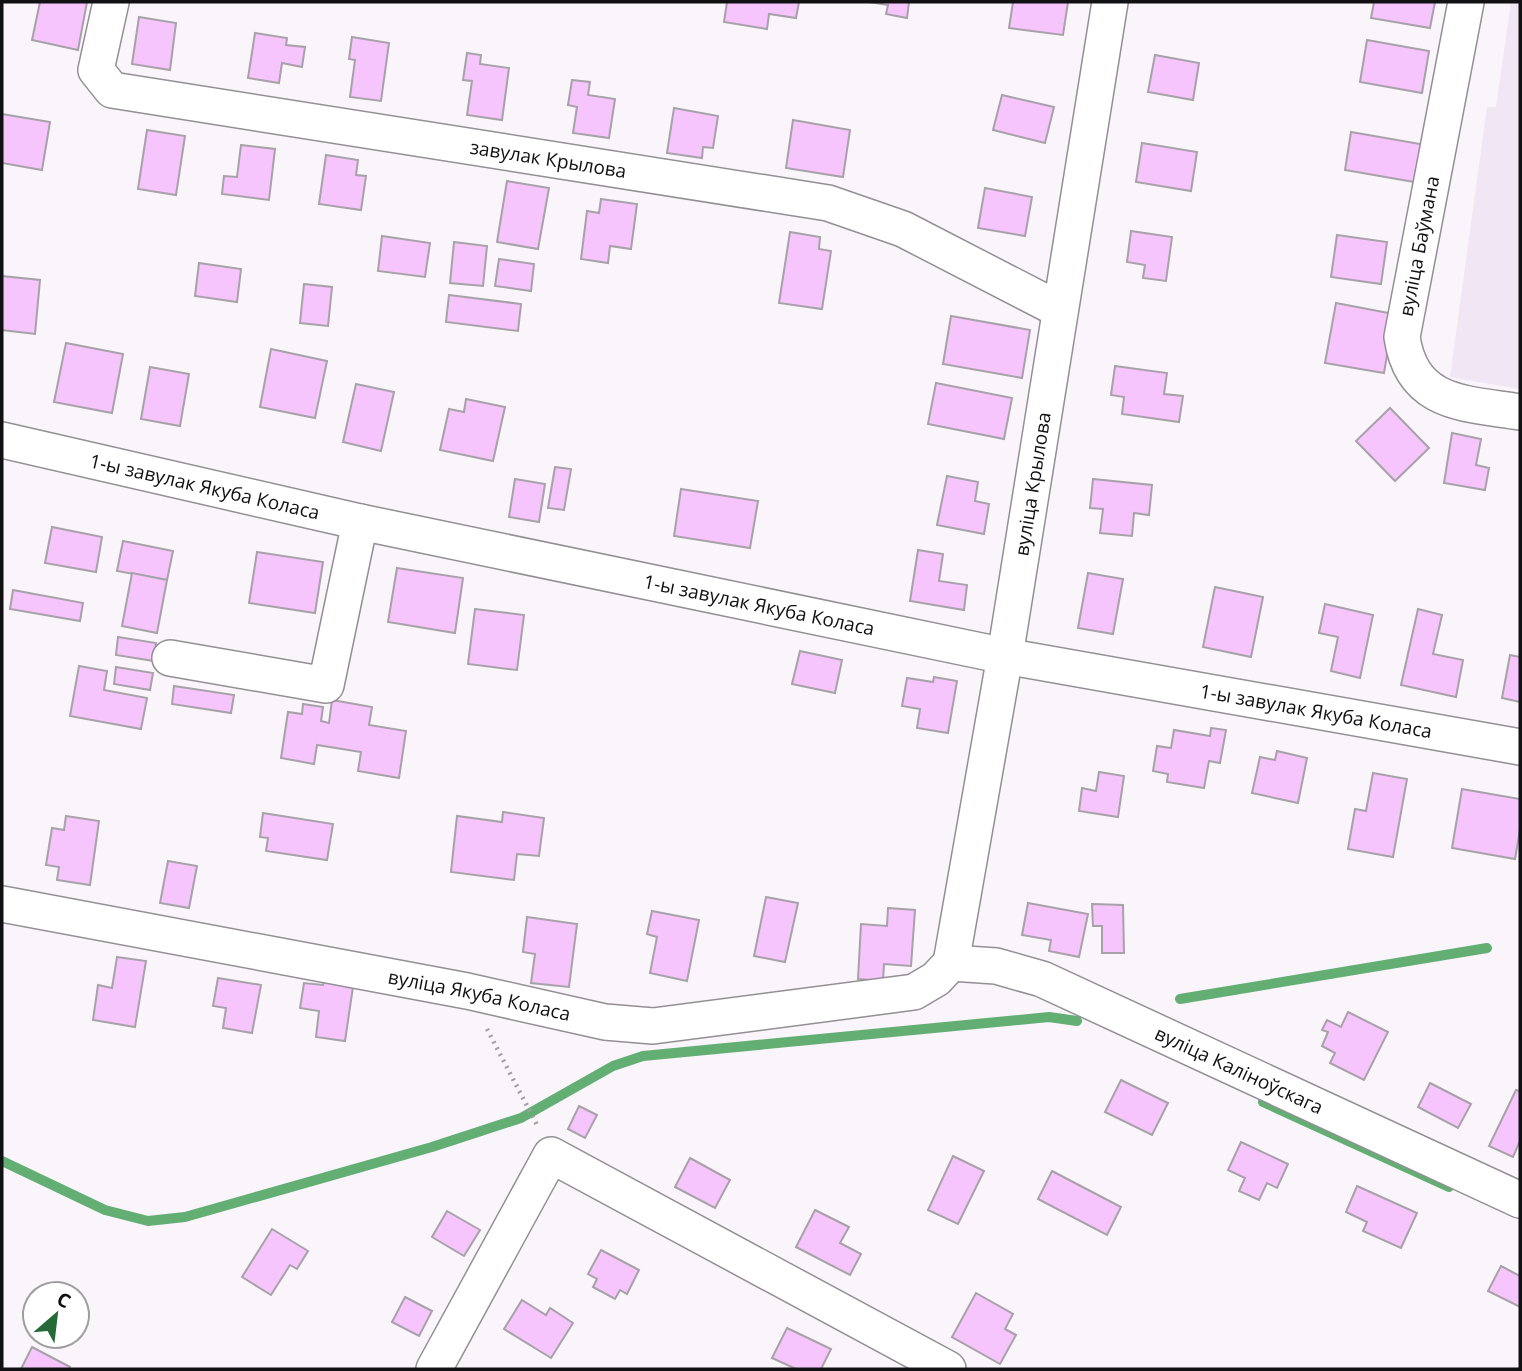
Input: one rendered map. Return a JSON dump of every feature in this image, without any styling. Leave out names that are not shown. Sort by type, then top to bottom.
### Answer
[{"type":"street","name":"завулак Крылова","points":[[111,2],[96,70],[112,90],[828,203],[903,229],[1060,310]]},
{"type":"street","name":"вуліца Крылова","points":[[951,963],[1005,656],[1110,2]]},
{"type":"street","name":"вуліца Баўмана","points":[[1466,2],[1402,337],[1405,363],[1422,384],[1452,401],[1520,412]]},
{"type":"street","name":"1-ы завулак Якуба Коласа","points":[[2,440],[360,522],[1005,656],[1520,747]]},
{"type":"street","points":[[170,658],[326,685],[360,522]]},
{"type":"street","name":"вуліца Якуба Коласа","points":[[2,904],[467,991],[605,1022],[653,1026],[914,992],[936,979],[951,963]]},
{"type":"street","name":"вуліца Каліноўскага","points":[[951,963],[996,966],[1042,979],[1520,1200]]},
{"type":"street","points":[[434,1369],[544,1140],[948,1369]]},
{"type":"path","points":[[467,991],[544,1140]]},
{"type":"shaded area","points":[[1511,2],[1520,2],[1520,389],[1450,377],[1487,107],[1496,107]]},
{"type":"building","points":[[40,2],[87,2],[78,50],[32,40]]},
{"type":"building","points":[[727,2],[799,2],[796,18],[769,14],[767,29],[724,22]]},
{"type":"building","points":[[869,2],[909,2],[907,18],[886,14],[888,5]]},
{"type":"building","points":[[1013,2],[1068,2],[1063,35],[1009,28]]},
{"type":"building","points":[[1374,2],[1435,2],[1430,28],[1371,18]]},
{"type":"building","points":[[139,17],[176,23],[170,70],[132,64]]},
{"type":"building","points":[[255,33],[287,38],[286,45],[305,47],[302,67],[282,63],[279,83],[248,78]]},
{"type":"building","points":[[352,37],[389,43],[381,101],[350,97],[355,60],[349,59]]},
{"type":"building","points":[[1367,40],[1429,51],[1422,93],[1360,82]]},
{"type":"building","points":[[467,53],[481,55],[480,64],[509,68],[502,120],[467,115],[472,81],[463,80]]},
{"type":"building","points":[[1155,55],[1199,63],[1193,100],[1148,92]]},
{"type":"building","points":[[572,80],[590,82],[588,95],[615,99],[609,138],[573,133],[577,107],[568,105]]},
{"type":"building","points":[[1002,95],[1054,107],[1045,143],[993,130]]},
{"type":"building","points":[[674,108],[718,116],[713,148],[703,147],[702,158],[667,153]]},
{"type":"building","points":[[2,114],[50,122],[42,170],[2,163]]},
{"type":"building","points":[[793,120],[850,130],[843,177],[786,168]]},
{"type":"building","points":[[147,130],[185,136],[176,195],[138,189]]},
{"type":"building","points":[[1351,132],[1426,145],[1420,183],[1345,170]]},
{"type":"building","points":[[1142,143],[1197,152],[1191,191],[1136,182]]},
{"type":"building","points":[[241,145],[275,149],[269,200],[222,194],[224,176],[237,177]]},
{"type":"building","points":[[326,155],[358,160],[356,175],[366,176],[361,210],[319,204]]},
{"type":"building","points":[[507,181],[549,188],[538,249],[497,242]]},
{"type":"building","points":[[985,188],[1032,197],[1025,236],[978,228]]},
{"type":"building","points":[[601,199],[637,204],[631,249],[610,246],[608,263],[581,259],[587,211],[599,213]]},
{"type":"building","points":[[1131,231],[1172,237],[1166,281],[1143,278],[1145,265],[1127,262]]},
{"type":"building","points":[[790,232],[820,237],[819,249],[831,251],[822,309],[779,303]]},
{"type":"building","points":[[1337,235],[1387,242],[1381,284],[1331,277]]},
{"type":"building","points":[[382,236],[430,243],[425,277],[378,271]]},
{"type":"building","points":[[454,242],[487,246],[483,286],[450,283]]},
{"type":"building","points":[[499,259],[534,264],[531,291],[495,286]]},
{"type":"building","points":[[199,263],[241,269],[237,302],[195,296]]},
{"type":"building","points":[[2,276],[40,280],[35,334],[2,330]]},
{"type":"building","points":[[304,284],[332,287],[328,326],[300,323]]},
{"type":"building","points":[[449,295],[521,304],[518,331],[446,322]]},
{"type":"building","points":[[1336,303],[1394,314],[1384,373],[1325,363]]},
{"type":"building","points":[[951,316],[1030,330],[1022,378],[943,364]]},
{"type":"building","points":[[66,343],[123,354],[112,413],[54,402]]},
{"type":"building","points":[[271,349],[327,361],[315,418],[260,407]]},
{"type":"building","points":[[1115,366],[1167,373],[1164,394],[1183,396],[1179,422],[1122,414],[1124,397],[1111,395]]},
{"type":"building","points":[[150,367],[189,374],[180,426],[141,419]]},
{"type":"building","points":[[936,383],[1012,398],[1004,439],[928,424]]},
{"type":"building","points":[[356,384],[394,392],[381,451],[343,442]]},
{"type":"building","points":[[466,399],[505,407],[493,461],[440,450],[449,409],[464,412]]},
{"type":"building","points":[[1390,408],[1429,448],[1395,481],[1356,441]]},
{"type":"building","points":[[1452,433],[1481,439],[1476,465],[1489,468],[1485,490],[1444,483]]},
{"type":"building","points":[[555,467],[571,469],[564,510],[548,508]]},
{"type":"building","points":[[947,476],[978,482],[975,501],[989,504],[984,534],[937,525]]},
{"type":"building","points":[[515,479],[545,484],[539,522],[509,517]]},
{"type":"building","points":[[1093,479],[1152,485],[1149,515],[1134,513],[1132,536],[1100,533],[1103,509],[1090,508]]},
{"type":"building","points":[[681,489],[758,501],[750,548],[674,536]]},
{"type":"building","points":[[52,527],[102,537],[96,572],[45,563]]},
{"type":"building","points":[[123,541],[173,551],[167,580],[117,571]]},
{"type":"building","points":[[918,550],[943,554],[939,581],[967,585],[964,610],[910,601]]},
{"type":"building","points":[[257,552],[323,562],[315,613],[249,603]]},
{"type":"building","points":[[397,568],[463,578],[455,633],[388,622]]},
{"type":"building","points":[[132,573],[167,580],[157,633],[122,626]]},
{"type":"building","points":[[1088,573],[1123,579],[1113,634],[1078,628]]},
{"type":"building","points":[[1215,587],[1263,597],[1251,657],[1203,647]]},
{"type":"building","points":[[13,590],[83,603],[80,621],[10,609]]},
{"type":"building","points":[[1325,604],[1373,615],[1360,678],[1331,671],[1338,637],[1319,633]]},
{"type":"building","points":[[475,609],[524,615],[517,670],[468,664]]},
{"type":"building","points":[[1418,609],[1442,615],[1433,654],[1463,660],[1456,697],[1401,685]]},
{"type":"building","points":[[118,637],[156,643],[154,661],[116,655]]},
{"type":"building","points":[[800,651],[842,660],[835,693],[792,684]]},
{"type":"building","points":[[1510,655],[1520,657],[1520,702],[1502,698]]},
{"type":"building","points":[[79,666],[107,671],[104,690],[147,698],[141,729],[70,716]]},
{"type":"building","points":[[116,667],[153,673],[150,690],[114,684]]},
{"type":"building","points":[[934,677],[957,681],[948,733],[917,728],[920,709],[902,706],[907,678],[933,682]]},
{"type":"building","points":[[174,686],[234,695],[231,713],[172,704]]},
{"type":"building","points":[[332,700],[372,707],[369,725],[406,731],[399,778],[358,771],[361,752],[317,745],[314,764],[281,758],[288,712],[302,714],[303,704],[323,707],[321,721],[329,723]]},
{"type":"building","points":[[1211,728],[1226,730],[1220,763],[1209,761],[1204,788],[1167,782],[1168,774],[1153,771],[1157,746],[1171,748],[1174,730],[1210,736]]},
{"type":"building","points":[[1277,751],[1307,758],[1298,803],[1252,793],[1260,757],[1275,760]]},
{"type":"building","points":[[1099,772],[1124,776],[1118,817],[1079,811],[1082,788],[1096,791]]},
{"type":"building","points":[[1373,773],[1407,779],[1393,857],[1348,849],[1355,809],[1366,811]]},
{"type":"building","points":[[1462,789],[1520,799],[1520,830],[1515,859],[1452,848]]},
{"type":"building","points":[[503,812],[544,818],[539,856],[517,854],[514,880],[451,872],[457,816],[502,822]]},
{"type":"building","points":[[263,813],[333,824],[327,860],[266,851],[268,838],[260,837]]},
{"type":"building","points":[[66,816],[99,821],[90,885],[57,880],[59,867],[46,865],[52,828],[64,830]]},
{"type":"building","points":[[168,861],[197,866],[189,908],[160,903]]},
{"type":"building","points":[[766,897],[798,903],[785,962],[754,956]]},
{"type":"building","points":[[1028,903],[1088,914],[1079,957],[1049,951],[1051,940],[1022,935]]},
{"type":"building","points":[[1092,904],[1123,905],[1124,953],[1102,953],[1102,926],[1093,926]]},
{"type":"building","points":[[888,908],[915,910],[911,966],[884,964],[883,981],[858,979],[861,924],[887,926]]},
{"type":"building","points":[[652,911],[699,920],[687,981],[650,973],[657,937],[647,934]]},
{"type":"building","points":[[527,917],[577,924],[569,987],[531,983],[535,954],[523,952]]},
{"type":"building","points":[[117,957],[146,961],[135,1027],[93,1020],[98,985],[112,988]]},
{"type":"building","points":[[325,976],[354,980],[345,1041],[316,1037],[319,1011],[300,1008],[304,983],[323,985]]},
{"type":"building","points":[[218,978],[261,985],[252,1033],[223,1028],[226,1008],[213,1006]]},
{"type":"building","points":[[1348,1012],[1388,1032],[1364,1080],[1330,1063],[1335,1053],[1322,1046],[1328,1032],[1322,1030],[1327,1020],[1341,1027]]},
{"type":"building","points":[[1121,1080],[1168,1103],[1152,1135],[1105,1112]]},
{"type":"building","points":[[1430,1083],[1471,1104],[1458,1128],[1418,1107]]},
{"type":"building","points":[[1516,1090],[1520,1091],[1520,1141],[1513,1157],[1489,1146]]},
{"type":"building","points":[[579,1106],[597,1115],[585,1138],[568,1129]]},
{"type":"building","points":[[1241,1142],[1288,1164],[1277,1188],[1267,1183],[1259,1200],[1239,1191],[1245,1178],[1228,1170]]},
{"type":"building","points":[[953,1156],[984,1171],[958,1224],[928,1210]]},
{"type":"building","points":[[690,1158],[730,1180],[715,1208],[675,1187]]},
{"type":"building","points":[[1052,1171],[1121,1207],[1107,1235],[1038,1199]]},
{"type":"building","points":[[1357,1186],[1417,1213],[1401,1248],[1363,1231],[1367,1222],[1346,1212]]},
{"type":"building","points":[[815,1210],[849,1227],[840,1243],[861,1254],[850,1275],[796,1247]]},
{"type":"building","points":[[447,1211],[480,1230],[464,1256],[432,1237]]},
{"type":"building","points":[[272,1229],[308,1251],[297,1269],[290,1265],[271,1295],[242,1277]]},
{"type":"building","points":[[601,1250],[639,1270],[627,1294],[620,1290],[615,1299],[593,1287],[597,1279],[588,1274]]},
{"type":"building","points":[[1501,1266],[1520,1276],[1520,1307],[1488,1291]]},
{"type":"building","points":[[976,1293],[1013,1314],[1005,1329],[1016,1335],[1000,1364],[952,1337]]},
{"type":"building","points":[[405,1297],[432,1311],[419,1336],[392,1322]]},
{"type":"building","points":[[522,1300],[546,1315],[550,1308],[573,1323],[551,1358],[504,1329]]},
{"type":"building","points":[[787,1328],[831,1349],[821,1369],[796,1369],[772,1358]]},
{"type":"building","points":[[30,1350],[38,1350],[70,1367],[69,1369],[21,1369]]},
{"type":"waterway","points":[[1180,999],[1487,948]]},
{"type":"waterway","points":[[2,1161],[105,1210],[148,1221],[185,1217],[432,1147],[521,1118],[613,1066],[643,1056],[1049,1017],[1077,1021]]},
{"type":"waterway","points":[[1263,1102],[1449,1187]]}]
